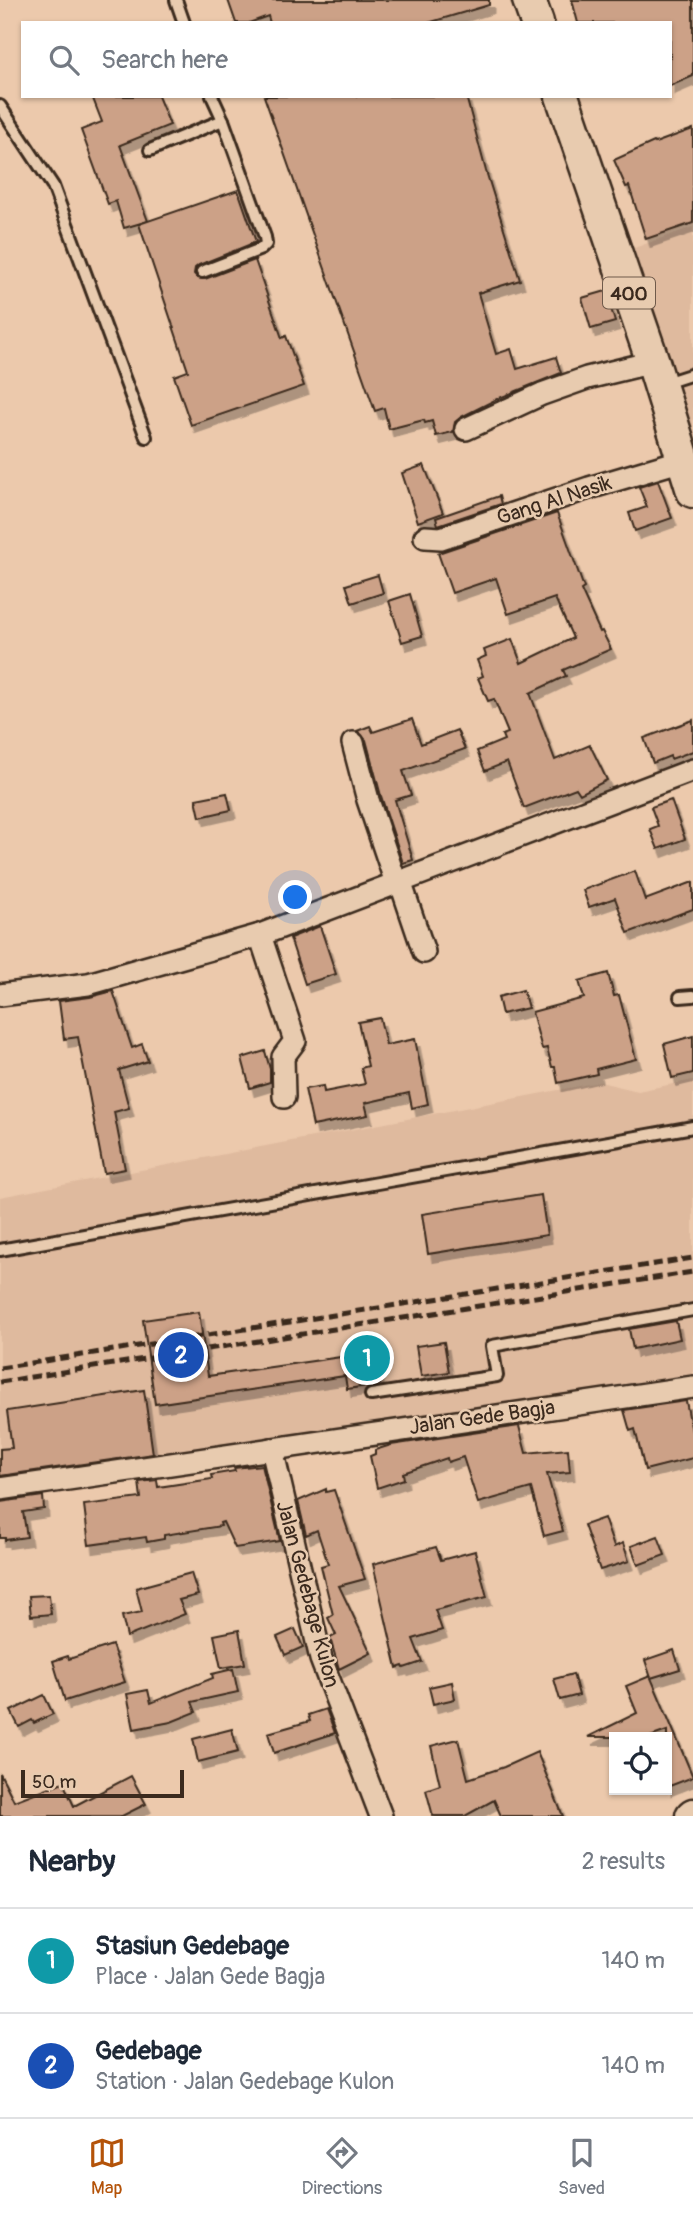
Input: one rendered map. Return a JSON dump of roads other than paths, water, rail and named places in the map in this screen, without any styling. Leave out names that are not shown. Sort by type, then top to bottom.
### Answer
[{"type":"main road","points":[[529,0],[536,21]]},
{"type":"main road","name":"400","points":[[563,98],[693,491]]},
{"type":"street","points":[[466,429],[542,394],[587,378],[656,373]]},
{"type":"street","name":"Gang Al Nasik","points":[[425,537],[441,538],[589,488],[683,460]]},
{"type":"street","points":[[353,743],[368,800],[424,952]]},
{"type":"street","points":[[0,995],[88,984],[260,935],[693,770]]},
{"type":"street","points":[[260,935],[295,1041],[283,1057],[284,1097]]},
{"type":"street","name":"Jalan Gede Bagja","points":[[0,1489],[693,1387]]},
{"type":"street","name":"Jalan Gedebage Kulon","points":[[272,1449],[321,1659],[381,1816]]},
{"type":"lane","points":[[176,0],[183,21]]},
{"type":"lane","points":[[202,272],[261,249],[266,244],[213,98]]},
{"type":"lane","points":[[0,106],[53,186],[146,438]]},
{"type":"lane","points":[[150,150],[223,120]]},
{"type":"lane","points":[[656,373],[693,374]]},
{"type":"lane","points":[[680,998],[693,996]]},
{"type":"lane","points":[[0,1250],[693,1127]]},
{"type":"lane","points":[[371,1395],[497,1376],[492,1346],[693,1310]]},
{"type":"railway","points":[[0,1368],[693,1258]]},
{"type":"railway","points":[[0,1382],[693,1272]]},
{"type":"place","name":"Gedebage","points":[[181,1355]]},
{"type":"place","name":"Stasiun Gedebage","points":[[367,1358]]}]
